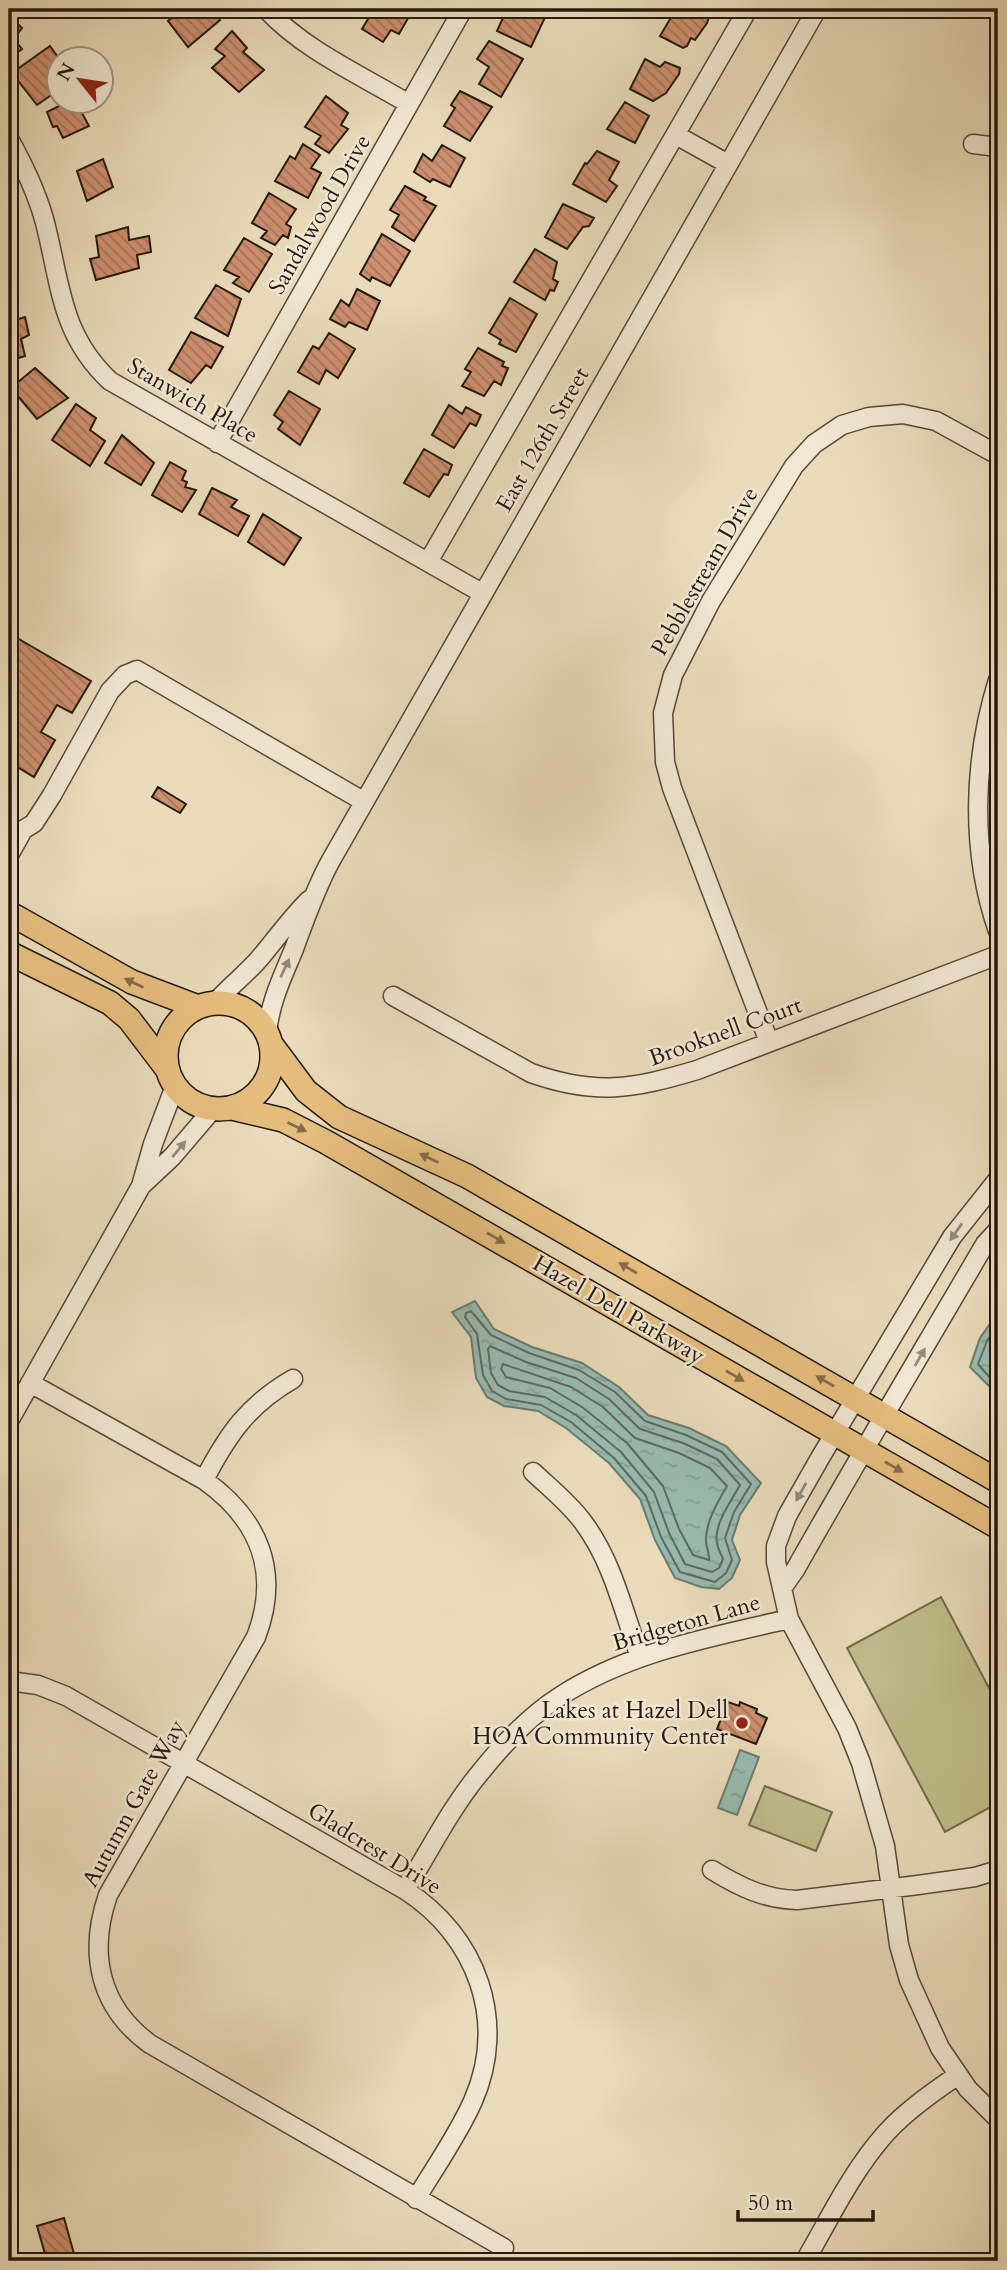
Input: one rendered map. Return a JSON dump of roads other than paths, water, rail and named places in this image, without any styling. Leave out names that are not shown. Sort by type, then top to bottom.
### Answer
[{"type":"main road","points":[[9,913],[141,987],[207,1005],[234,1005],[250,1012],[269,1039],[271,1065],[264,1084],[250,1099],[223,1108],[195,1104],[171,1077],[129,1019],[110,1003],[9,953]]},
{"type":"main road","points":[[171,1077],[166,1050],[171,1032],[183,1017],[207,1005]]},
{"type":"main road","name":"Hazel Dell Parkway","points":[[269,1039],[306,1091],[330,1111],[467,1176],[998,1482]]},
{"type":"main road","name":"Hazel Dell Parkway","points":[[223,1108],[283,1120],[309,1132],[998,1527]]},
{"type":"street","points":[[266,9],[288,30],[311,46],[409,104]]},
{"type":"street","name":"Sandalwood Drive","points":[[217,443],[463,9]]},
{"type":"street","points":[[428,562],[748,9]]},
{"type":"street","name":"East 126th Street","points":[[269,1039],[272,1002],[313,894],[363,801],[817,9]]},
{"type":"street","points":[[676,135],[728,164]]},
{"type":"street","name":"Stanwich Place","points":[[9,139],[40,207],[71,331],[94,366],[110,381],[482,593]]},
{"type":"street","points":[[973,144],[998,147]]},
{"type":"street","name":"Pebblestream Drive","points":[[769,1042],[669,775],[663,743],[663,713],[673,675],[711,601],[794,466],[814,444],[842,425],[869,417],[903,414],[936,421],[998,455]]},
{"type":"street","points":[[9,855],[23,830],[34,823],[110,691],[125,675],[137,670],[363,801]]},
{"type":"street","points":[[998,681],[986,727],[978,800],[979,837],[985,879],[998,930]]},
{"type":"street","name":"East 126th Street","points":[[207,1005],[260,957],[313,894]]},
{"type":"street","name":"Brooknell Court","points":[[393,996],[531,1073],[585,1087],[647,1085],[697,1070],[998,955]]},
{"type":"street","points":[[9,1420],[141,1186],[171,1077]]},
{"type":"street","points":[[141,1186],[223,1108]]},
{"type":"street","points":[[998,1179],[952,1237],[787,1516],[776,1546],[776,1562],[789,1619],[847,1728],[861,1763],[885,1846],[899,1945],[909,1980],[940,2048],[971,2092],[998,2119]]},
{"type":"street","points":[[783,1587],[985,1244],[998,1230]]},
{"type":"street","points":[[204,1480],[231,1432],[248,1412],[270,1393],[293,1379]]},
{"type":"street","name":"Autumn Gate Way","points":[[30,1383],[204,1480],[224,1494],[250,1525],[259,1544],[264,1567],[265,1608],[256,1637],[119,1872],[102,1912],[98,1953],[102,1977],[111,2000],[127,2024],[150,2044],[504,2248]]},
{"type":"street","points":[[533,1472],[582,1521],[600,1549],[612,1575],[640,1657]]},
{"type":"street","name":"Bridgeton Lane","points":[[405,1890],[477,1776],[528,1720],[558,1697],[588,1680],[640,1657],[789,1619]]},
{"type":"street","name":"Gladcrest Drive","points":[[9,1681],[38,1685],[58,1692],[405,1890],[436,1914],[467,1952],[483,1992],[488,2032],[484,2064],[474,2099],[416,2199]]},
{"type":"street","points":[[712,1870],[758,1895],[780,1899],[810,1899],[891,1889],[975,1877],[998,1870]]},
{"type":"street","points":[[805,2261],[856,2173],[875,2146],[912,2110],[958,2075]]},
{"type":"water","points":[[475,1301],[494,1329],[532,1347],[582,1363],[619,1387],[648,1415],[689,1428],[726,1446],[761,1483],[740,1515],[732,1540],[740,1560],[732,1578],[719,1589],[701,1587],[675,1578],[655,1540],[640,1499],[609,1463],[566,1428],[538,1411],[504,1406],[487,1397],[476,1378],[471,1337],[452,1312]]},
{"type":"water","points":[[997,1314],[998,1395],[970,1367],[980,1338]]},
{"type":"water","points":[[740,1750],[759,1757],[737,1815],[718,1808]]},
{"type":"place","name":"Lakes at Hazel Dell HOA Community Center","points":[[742,1723]]}]
